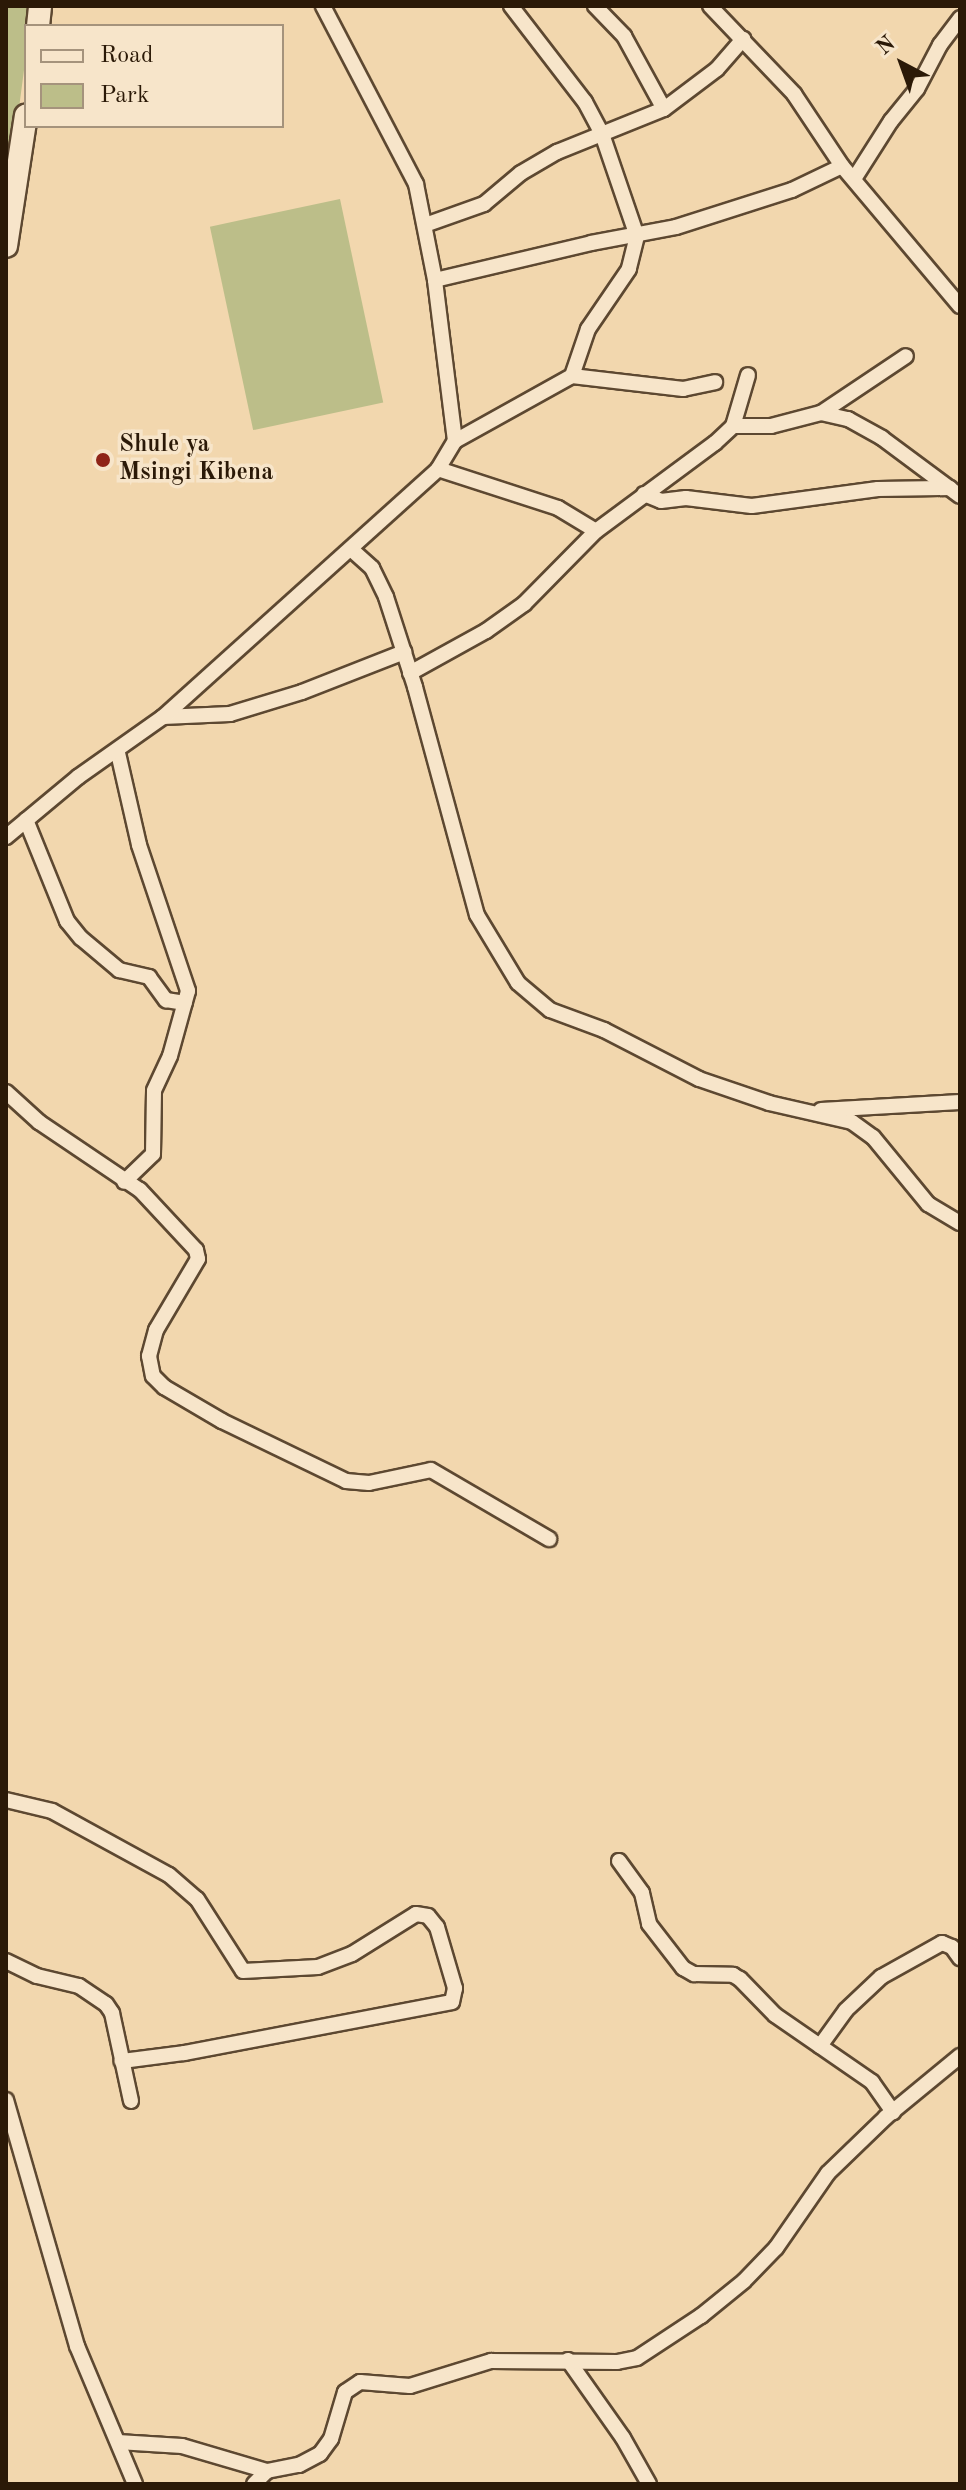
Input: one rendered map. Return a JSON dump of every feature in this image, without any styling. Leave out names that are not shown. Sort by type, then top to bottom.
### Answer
[{"type":"main road","points":[[6,246],[24,128]]},
{"type":"street","points":[[323,6],[410,171],[425,225],[435,280],[455,441]]},
{"type":"street","points":[[511,6],[585,102],[602,134],[637,236],[629,269],[588,329],[572,376]]},
{"type":"street","points":[[595,6],[624,36],[664,109]]},
{"type":"street","points":[[710,6],[794,94],[842,166],[960,306]]},
{"type":"street","points":[[854,179],[891,121],[917,89],[940,45],[960,18]]},
{"type":"street","points":[[425,225],[484,204],[530,167],[664,109],[717,69],[743,39]]},
{"type":"street","points":[[435,280],[591,243],[637,236],[792,190],[842,166]]},
{"type":"street","points":[[410,673],[486,631],[524,604],[596,531],[733,426],[797,422],[821,413],[906,356]]},
{"type":"street","points":[[733,426],[748,375]]},
{"type":"street","points":[[7,834],[78,777],[118,753],[163,717],[352,550],[438,469],[455,441],[572,376],[683,389],[715,382]]},
{"type":"street","points":[[821,413],[848,419],[871,431],[955,492]]},
{"type":"street","points":[[438,469],[558,508],[596,531]]},
{"type":"street","points":[[644,494],[661,501],[686,498],[752,506],[878,489],[955,492]]},
{"type":"street","points":[[352,550],[372,568],[379,580],[404,652],[477,915],[518,983],[550,1010],[604,1030],[699,1079],[796,1111],[852,1122],[864,1129],[928,1204],[960,1223]]},
{"type":"street","points":[[163,717],[230,714],[326,683],[404,652]]},
{"type":"street","points":[[118,753],[164,928],[187,982],[185,1003],[154,1091],[153,1154],[124,1182]]},
{"type":"street","points":[[26,820],[67,921],[81,938],[119,970],[149,977],[166,1000],[185,1003]]},
{"type":"street","points":[[6,1092],[39,1122],[140,1190],[190,1241],[199,1256],[156,1330],[149,1368],[164,1387],[269,1446],[346,1481],[369,1483],[431,1470],[549,1539]]},
{"type":"street","points":[[796,1111],[960,1102]]},
{"type":"street","points":[[6,1800],[52,1811],[169,1875],[197,1899],[243,1971],[318,1967],[352,1954],[416,1914],[428,1916],[437,1927],[455,1988],[452,2002],[184,2053],[122,2061]]},
{"type":"street","points":[[619,1861],[642,1893],[649,1924],[683,1968],[708,1976],[733,1975],[775,2015],[872,2082],[893,2112]]},
{"type":"street","points":[[820,2046],[846,2010],[881,1977],[942,1943],[952,1947],[960,1958]]},
{"type":"street","points":[[6,1961],[37,1976],[96,1994],[112,2013],[131,2101]]},
{"type":"street","points":[[118,2442],[182,2446],[267,2471],[299,2465],[320,2454],[331,2439],[345,2392],[360,2382],[410,2386],[491,2361],[617,2362],[637,2358],[701,2316],[776,2248],[828,2173],[893,2112],[960,2056]]},
{"type":"street","points":[[6,2100],[77,2346],[135,2484]]},
{"type":"street","points":[[568,2360],[629,2448],[649,2484]]},
{"type":"street","points":[[254,2484],[267,2471]]},
{"type":"green space","points":[[6,6],[32,6],[30,24],[24,24],[24,70],[6,206]]},
{"type":"green space","points":[[340,199],[383,402],[253,430],[210,227]]},
{"type":"place","name":"Shule ya Msingi Kibena","points":[[103,460]]}]
